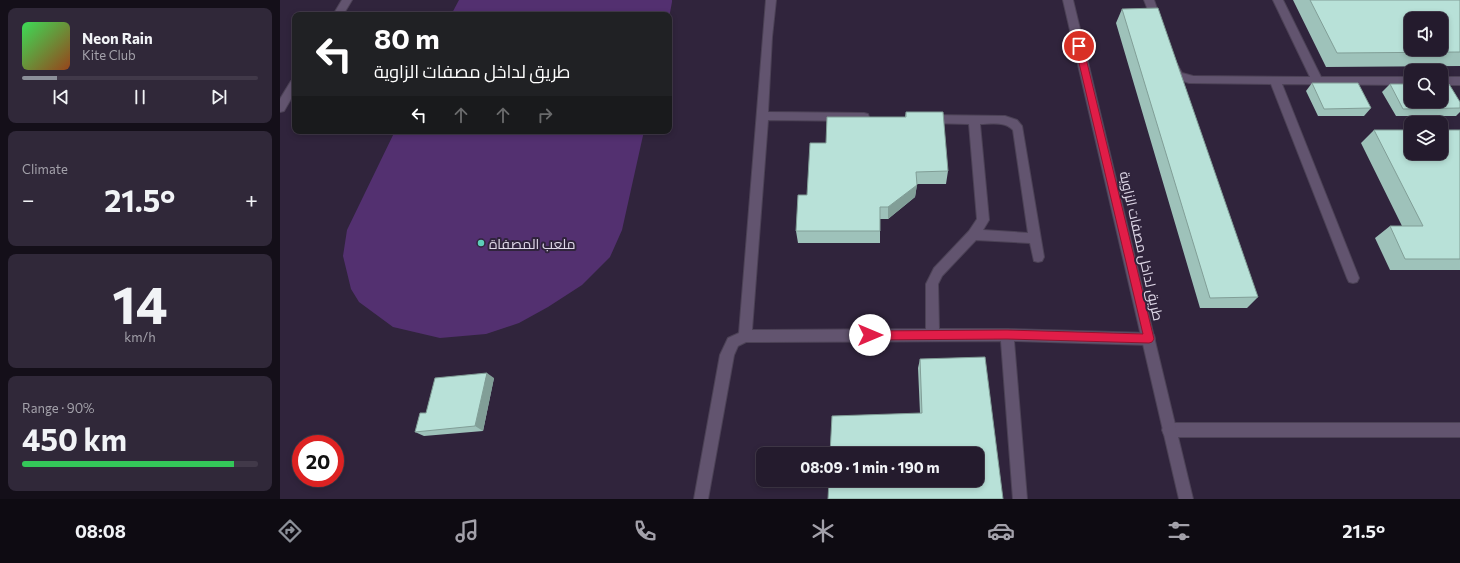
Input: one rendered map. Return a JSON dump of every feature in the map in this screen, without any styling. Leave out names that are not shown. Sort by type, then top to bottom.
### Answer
[{"type":"street","points":[[340,12],[347,0]]},
{"type":"street","points":[[745,336],[771,0]]},
{"type":"street","name":"طريق لداخل مصفات الزاوية","points":[[1068,0],[1186,499]]},
{"type":"street","points":[[1149,0],[1161,35]]},
{"type":"street","points":[[1278,0],[1317,80]]},
{"type":"street","points":[[1169,56],[1176,74],[1187,80],[1404,80]]},
{"type":"street","points":[[1275,80],[1353,278]]},
{"type":"street","points":[[1448,81],[1460,81]]},
{"type":"street","points":[[280,108],[292,89]]},
{"type":"street","points":[[763,116],[872,118]]},
{"type":"street","points":[[920,118],[1005,120],[1013,123],[1018,129],[1038,257]]},
{"type":"street","points":[[933,335],[932,284],[938,272],[973,235],[982,220],[974,120]]},
{"type":"street","points":[[973,235],[1035,238]]},
{"type":"street","points":[[702,499],[727,355],[733,342],[745,336],[1007,335],[1149,339]]},
{"type":"street","points":[[1007,335],[1020,499]]},
{"type":"street","points":[[1169,430],[1460,430]]},
{"type":"shaded area","points":[[459,0],[672,0],[670,12],[453,12]]},
{"type":"shaded area","name":"ملعب المصفاة","points":[[394,134],[643,134],[622,230],[610,257],[582,285],[548,307],[519,323],[486,334],[440,338],[393,327],[359,302],[351,289],[343,256],[347,230]]},
{"type":"building","points":[[1310,0],[1460,0],[1460,52],[1448,52],[1448,12],[1404,12],[1404,52],[1337,53]]},
{"type":"building","points":[[1158,8],[1258,297],[1210,298],[1122,9]]},
{"type":"building","points":[[1312,83],[1358,83],[1371,108],[1324,109]]},
{"type":"building","points":[[1390,84],[1404,84],[1404,108],[1448,108],[1448,84],[1460,102],[1460,108],[1403,109]]},
{"type":"building","points":[[906,112],[943,112],[948,171],[916,172],[917,185],[888,207],[880,207],[880,231],[796,231],[798,195],[807,195],[810,143],[826,143],[827,117],[906,117]]},
{"type":"building","points":[[1374,130],[1404,130],[1404,160],[1448,160],[1448,130],[1460,130],[1460,259],[1405,259],[1390,226],[1423,226]]},
{"type":"building","points":[[985,357],[1003,499],[828,499],[829,487],[984,487],[984,447],[830,447],[832,416],[922,413],[920,359]]},
{"type":"building","points":[[487,373],[475,426],[415,432],[420,413],[426,413],[435,378]]},
{"type":"place","name":"ملعب المصفاة","points":[[481,243]]},
{"type":"route","points":[[870,335],[1007,335],[1149,339],[1079,46]]}]
